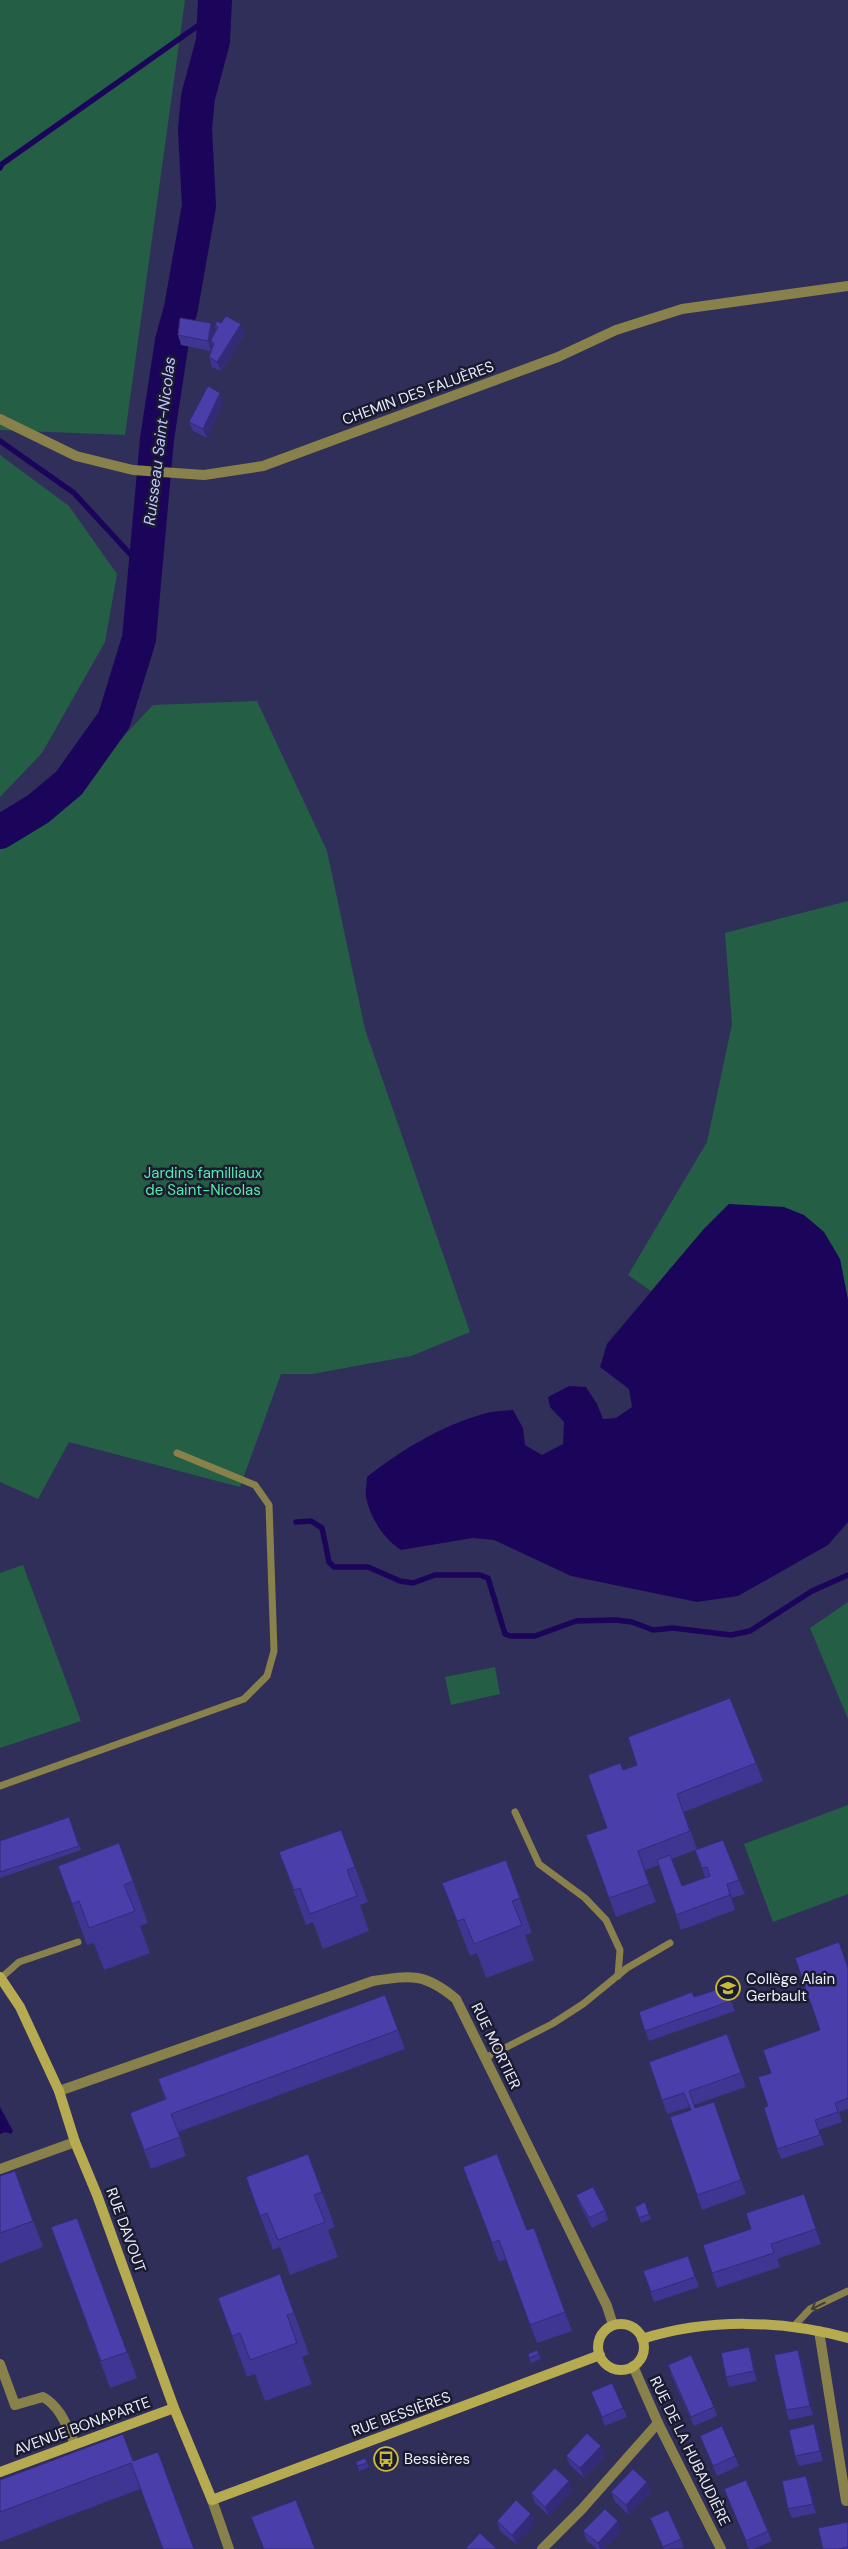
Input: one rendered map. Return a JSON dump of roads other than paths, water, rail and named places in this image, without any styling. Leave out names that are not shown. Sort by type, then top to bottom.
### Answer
[{"type":"street","name":"CHEMIN DES FALUÈRES","points":[[0,419],[76,456],[133,470],[204,475],[263,466],[558,356],[616,330],[682,309],[848,286]]},
{"type":"street","name":"RUE MORTIER","points":[[60,2091],[373,1980],[408,1976],[438,1984],[456,1999],[607,2306],[613,2325]]},
{"type":"street","name":"RUE DAVOUT","points":[[1,1977],[20,2007],[60,2091],[75,2142],[97,2195],[174,2408],[212,2500]]},
{"type":"street","points":[[0,2169],[75,2142]]},
{"type":"street","points":[[642,2339],[668,2331],[750,2322],[819,2330],[848,2338]]},
{"type":"street","points":[[613,2325],[627,2325],[639,2332],[642,2339],[643,2354],[633,2366],[618,2369],[611,2367],[600,2356],[599,2348],[602,2334],[613,2325]]},
{"type":"street","points":[[819,2330],[846,2501]]},
{"type":"street","name":"RUE BESSIÈRES","points":[[212,2500],[600,2356]]},
{"type":"street","points":[[0,2364],[15,2405],[44,2398],[52,2402],[75,2444]]},
{"type":"street","name":"RUE DE LA HUBAUDIÈRE","points":[[633,2366],[658,2423],[722,2549]]},
{"type":"street","name":"AVENUE BONAPARTE","points":[[0,2472],[174,2408]]},
{"type":"street","points":[[542,2549],[582,2509],[658,2423]]},
{"type":"street","points":[[212,2500],[230,2549]]},
{"type":"lane","points":[[0,1786],[244,1699],[267,1676],[274,1651],[269,1505],[255,1485],[177,1453]]},
{"type":"lane","points":[[515,1812],[539,1864],[586,1898],[606,1920],[620,1950],[618,1976]]},
{"type":"lane","points":[[1,1977],[19,1962],[78,1942]]},
{"type":"lane","points":[[485,2058],[552,2024],[618,1976],[670,1943]]},
{"type":"lane","points":[[792,2327],[810,2309],[848,2291]]},
{"type":"waterway","name":"Ruisseau Saint-Nicolas","points":[[0,832],[38,809],[69,783],[114,720],[139,639],[157,439],[172,341],[181,308],[199,206],[195,129],[198,97],[213,41],[215,0]]},
{"type":"waterway","points":[[0,168],[2,164],[216,13]]},
{"type":"waterway","points":[[0,441],[74,493],[131,555],[144,580]]},
{"type":"waterway","points":[[296,1522],[311,1521],[322,1528],[329,1562],[334,1567],[368,1567],[400,1581],[413,1583],[435,1575],[480,1575],[488,1578],[505,1634],[510,1636],[535,1636],[576,1621],[616,1620],[632,1622],[653,1630],[673,1628],[731,1635],[750,1631],[812,1591],[848,1575]]},
{"type":"place","name":"Collège Alain Gerbault","points":[[728,1988]]},
{"type":"place","name":"Bessières","points":[[386,2459]]},
{"type":"park label","name":"Jardins familliaux de Saint-Nicolas","points":[[203,1182]]}]
